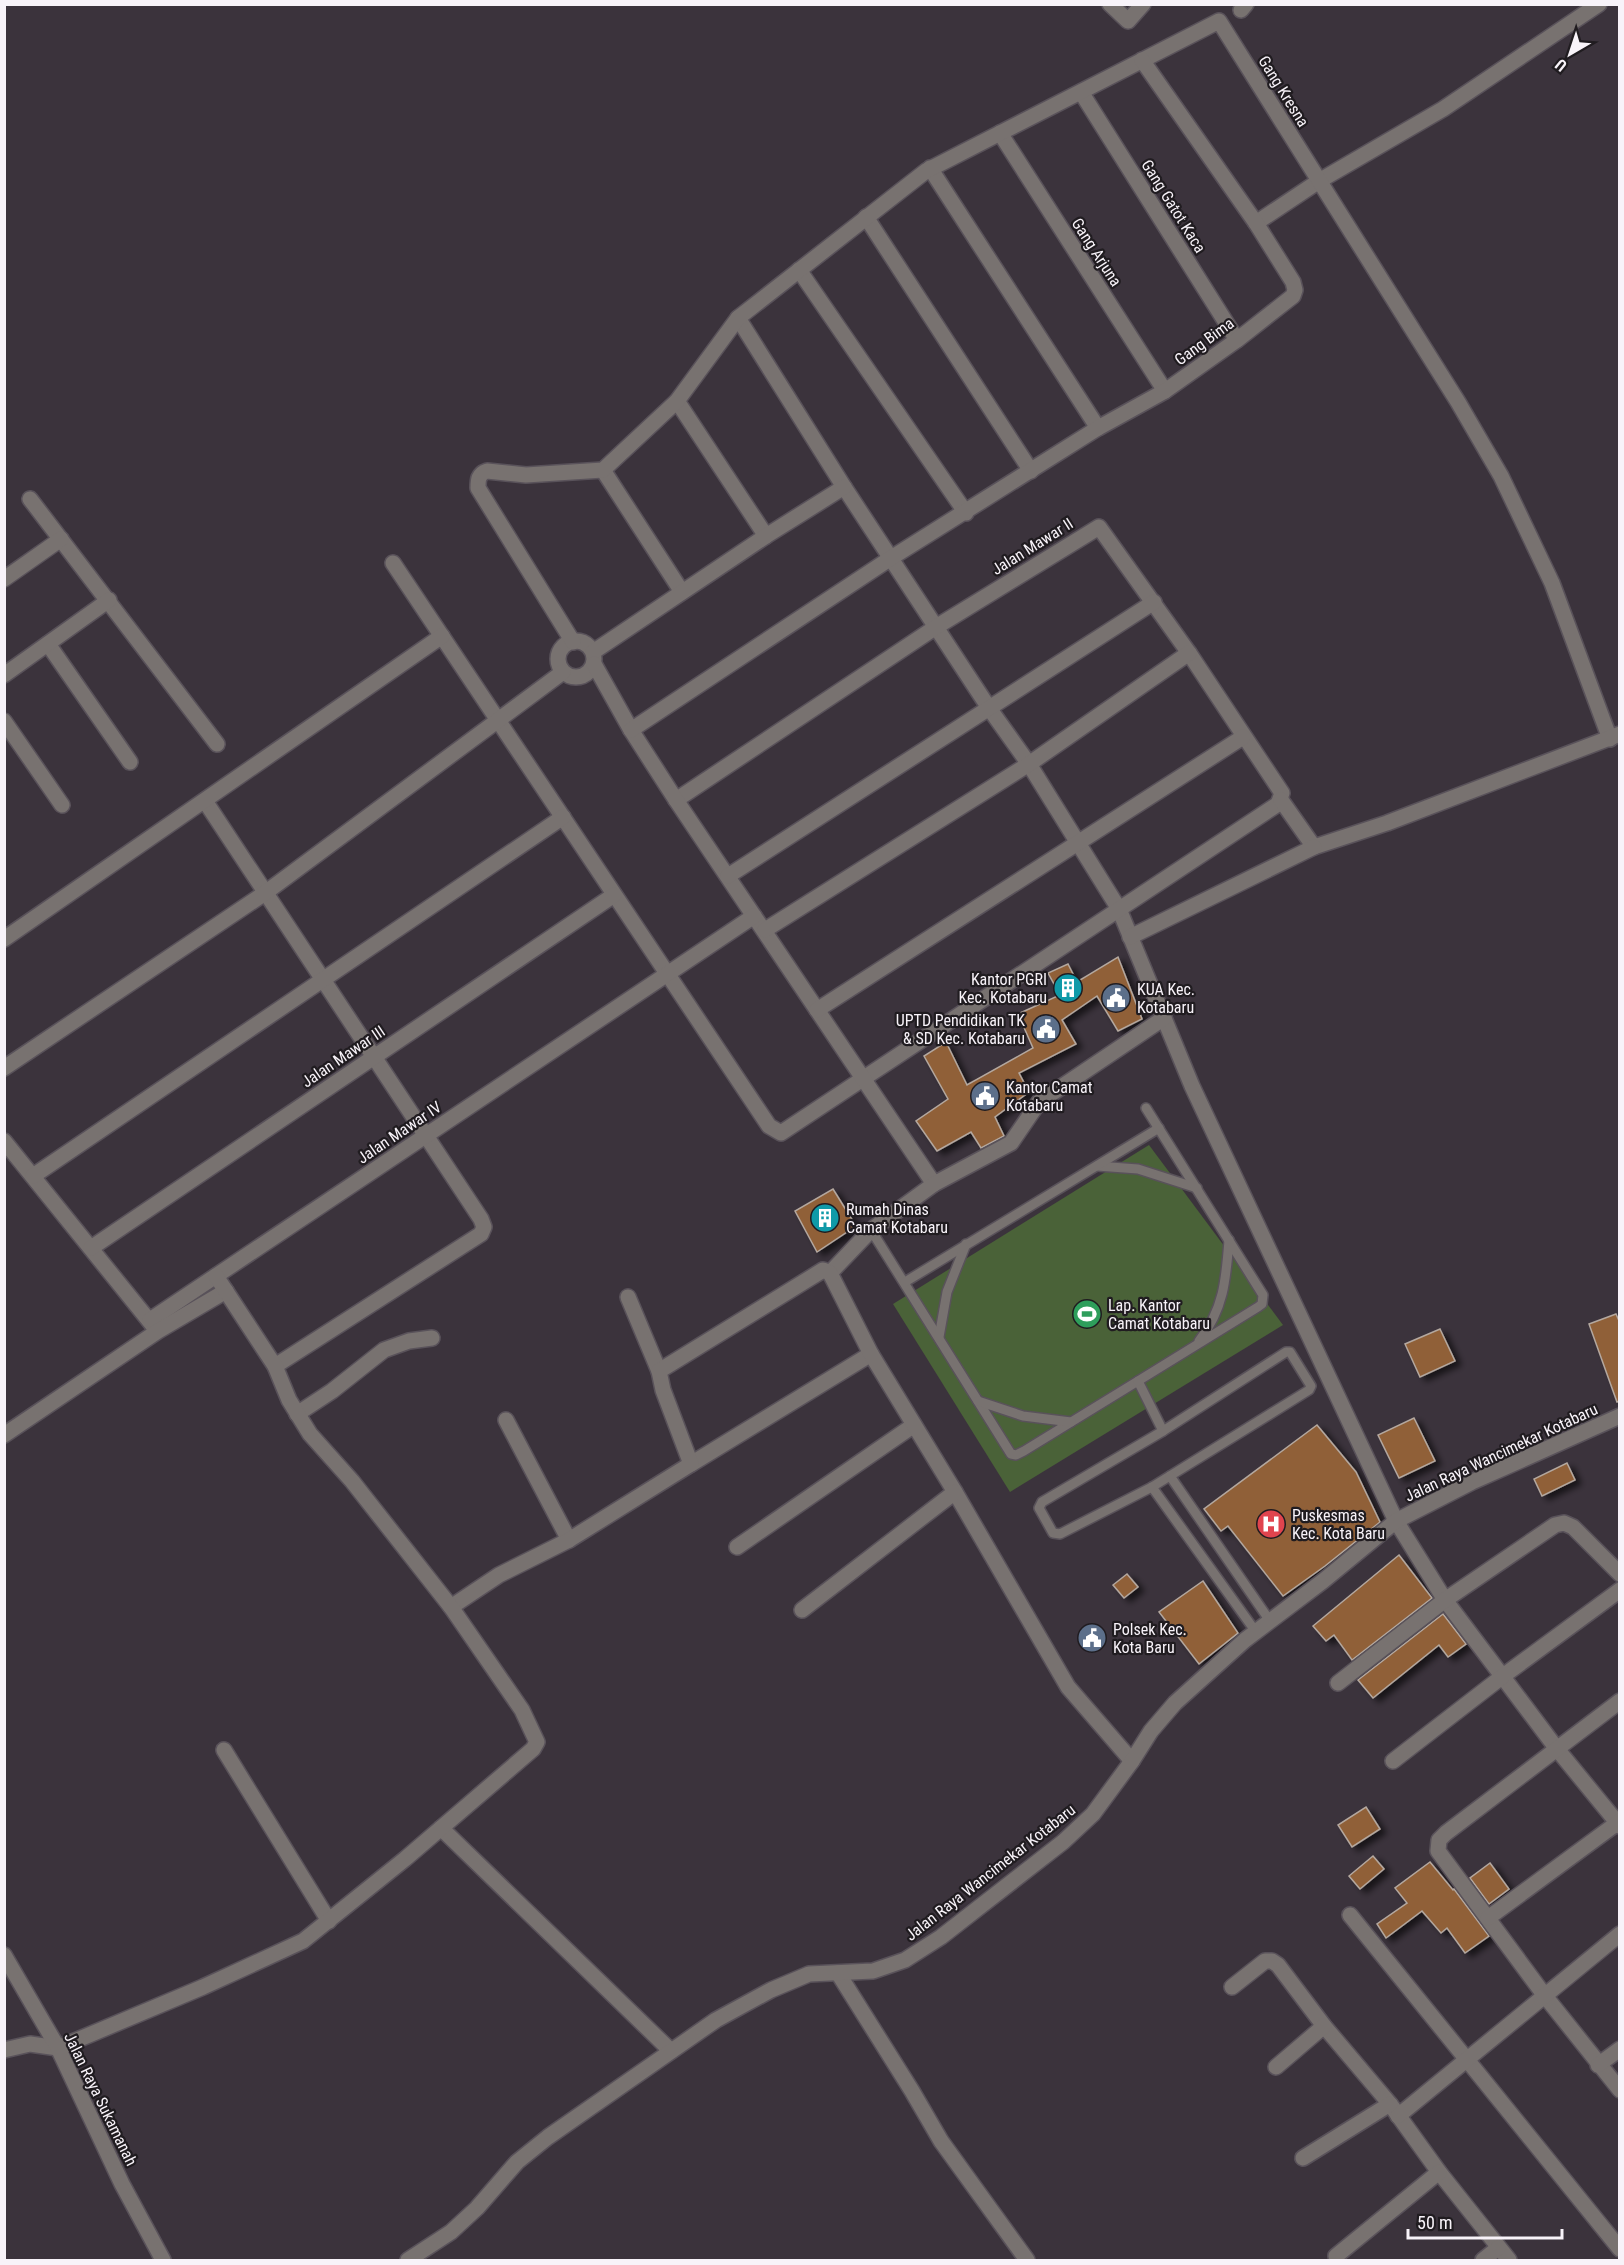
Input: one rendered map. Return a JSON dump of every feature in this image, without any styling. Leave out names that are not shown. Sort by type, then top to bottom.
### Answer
[{"type":"street","points":[[1110,4],[1128,21],[1143,4]]},
{"type":"street","points":[[1257,223],[1319,181],[1443,109],[1599,4]]},
{"type":"street","name":"Gang Kresna","points":[[1142,60],[1219,21],[1458,402],[1501,476],[1552,583],[1615,736]]},
{"type":"street","points":[[573,642],[478,488],[478,478],[482,473],[487,471],[526,475],[603,470],[677,401],[738,318],[930,168],[1142,60]]},
{"type":"street","name":"Gang Bima","points":[[631,730],[891,558],[1098,428],[1165,390],[1237,340],[1293,296],[1295,290],[1293,282],[1257,223],[1142,60]]},
{"type":"street","name":"Gang Gatot Kaca","points":[[1081,92],[1237,340]]},
{"type":"street","name":"Gang Arjuna","points":[[1000,133],[1165,390]]},
{"type":"street","points":[[930,168],[1098,428]]},
{"type":"street","points":[[866,217],[1031,471]]},
{"type":"street","points":[[799,270],[966,513]]},
{"type":"street","points":[[738,318],[844,487],[989,708],[1029,764],[1119,909],[1192,1086],[1396,1521],[1445,1600],[1557,1749],[1619,1823],[1488,1918]]},
{"type":"street","points":[[677,401],[766,536]]},
{"type":"street","points":[[603,470],[682,592]]},
{"type":"street","points":[[844,487],[682,592],[593,658],[586,674],[574,678],[563,672],[558,660],[561,649],[573,642],[584,642],[593,658],[631,730],[676,800],[934,1184]]},
{"type":"street","points":[[30,499],[217,744]]},
{"type":"street","name":"Jalan Mawar II","points":[[936,627],[1099,527],[1154,602]]},
{"type":"street","points":[[4,579],[61,539]]},
{"type":"street","points":[[393,563],[499,719],[667,975],[774,1131],[781,1133],[1278,804],[1282,793],[1154,602],[728,876]]},
{"type":"street","points":[[4,675],[109,600]]},
{"type":"street","points":[[676,800],[936,627]]},
{"type":"street","points":[[4,939],[442,636]]},
{"type":"street","points":[[48,644],[130,762]]},
{"type":"street","points":[[765,930],[1029,764],[1190,653]]},
{"type":"street","points":[[4,1068],[265,892],[563,672]]},
{"type":"street","points":[[4,721],[62,805]]},
{"type":"street","points":[[1130,937],[1314,847],[1387,823],[1615,736]]},
{"type":"street","points":[[817,1010],[1244,737]]},
{"type":"street","points":[[1281,800],[1314,847]]},
{"type":"street","points":[[205,801],[481,1219],[483,1227],[481,1234],[276,1366]]},
{"type":"street","points":[[33,1176],[563,817]]},
{"type":"street","name":"Jalan Mawar III","points":[[91,1248],[614,895]]},
{"type":"street","name":"Jalan Mawar IV","points":[[154,1326],[216,1276],[754,916]]},
{"type":"street","points":[[830,1273],[871,1230],[934,1184],[1011,1143],[1039,1102],[1164,1018]]},
{"type":"street","points":[[4,1141],[154,1326]]},
{"type":"street","points":[[659,1371],[823,1270],[830,1273],[871,1354],[955,1492],[1068,1687],[1132,1761]]},
{"type":"street","points":[[4,2050],[30,2044],[58,2048],[203,1987],[303,1941],[441,1828],[533,1749],[537,1742],[522,1710],[451,1607],[352,1481],[310,1434],[289,1400],[276,1366],[216,1276]]},
{"type":"street","points":[[4,1435],[154,1326],[226,1291]]},
{"type":"street","points":[[628,1297],[659,1371],[663,1390],[691,1464]]},
{"type":"street","points":[[297,1414],[332,1391],[384,1350],[409,1341],[432,1338]]},
{"type":"street","points":[[451,1607],[499,1575],[569,1540],[871,1354]]},
{"type":"street","name":"Jalan Raya Wancimekar Kotabaru","points":[[408,2260],[451,2232],[477,2208],[517,2162],[548,2137],[716,2020],[771,1990],[809,1974],[873,1971],[905,1960],[941,1937],[1063,1842],[1093,1814],[1132,1761],[1150,1731],[1174,1702],[1256,1632],[1396,1521],[1472,1482],[1620,1416]]},
{"type":"street","points":[[506,1420],[569,1540]]},
{"type":"street","points":[[737,1547],[914,1425]]},
{"type":"street","points":[[802,1610],[955,1492]]},
{"type":"street","points":[[1338,1683],[1445,1600],[1560,1523],[1573,1527],[1620,1575]]},
{"type":"street","points":[[1393,1761],[1620,1590]]},
{"type":"street","points":[[1620,1701],[1446,1833],[1439,1840],[1438,1851],[1545,1996],[1620,2090]]},
{"type":"street","points":[[224,1750],[328,1921]]},
{"type":"street","points":[[441,1828],[671,2051]]},
{"type":"street","points":[[1350,1915],[1620,2249]]},
{"type":"street","points":[[1303,2158],[1394,2110],[1466,2060],[1620,1934]]},
{"type":"street","name":"Jalan Raya Sukamanah","points":[[4,1955],[58,2048],[122,2184],[163,2260]]},
{"type":"street","points":[[1232,1987],[1266,1961],[1272,1961],[1278,1965],[1324,2026],[1394,2110],[1439,2172],[1509,2260]]},
{"type":"street","points":[[838,1973],[941,2141],[1027,2260]]},
{"type":"street","points":[[1276,2067],[1324,2026]]},
{"type":"street","points":[[1598,2065],[1620,2049]]},
{"type":"street","points":[[1337,2260],[1336,2256],[1439,2172]]},
{"type":"street","points":[[1483,2260],[1498,2248]]},
{"type":"lane","points":[[871,1230],[1011,1454],[1016,1455],[1262,1304],[1263,1295],[1146,1108]]},
{"type":"lane","points":[[905,1282],[1159,1128]]},
{"type":"lane","points":[[1097,1166],[1138,1169],[1197,1188]]},
{"type":"lane","points":[[1196,1346],[1208,1330],[1223,1298],[1229,1240]]},
{"type":"lane","points":[[939,1337],[947,1293],[966,1244]]},
{"type":"lane","points":[[1288,1352],[1311,1386],[1309,1390],[1152,1487],[1058,1535],[1053,1533],[1039,1508],[1042,1502],[1163,1431],[1288,1352]]},
{"type":"lane","points":[[1138,1381],[1163,1431]]},
{"type":"lane","points":[[978,1401],[1023,1416],[1071,1422]]},
{"type":"lane","points":[[1170,1476],[1270,1621]]},
{"type":"lane","points":[[1152,1487],[1256,1632]]},
{"type":"green space","name":"Lap. Kantor Camat Kotabaru","points":[[1149,1145],[1283,1325],[1010,1492],[893,1304]]},
{"type":"building","points":[[1118,957],[1142,1019],[1118,1031],[1097,996],[1062,1020],[1076,1044],[1019,1073],[1029,1092],[995,1117],[1004,1136],[981,1148],[971,1132],[937,1151],[916,1121],[948,1099],[924,1056],[946,1042],[967,1085],[1033,1048],[1018,1014],[1060,995],[1048,973],[1068,964],[1077,982]]},
{"type":"building","name":"Rumah Dinas Camat Kotabaru","points":[[833,1189],[856,1226],[817,1252],[795,1211]]},
{"type":"building","points":[[1616,1314],[1620,1323],[1620,1401],[1617,1402],[1589,1324]]},
{"type":"building","points":[[1440,1329],[1455,1361],[1420,1377],[1405,1344]]},
{"type":"building","points":[[1414,1418],[1435,1461],[1399,1478],[1378,1435]]},
{"type":"building","points":[[1317,1425],[1356,1472],[1380,1522],[1283,1596],[1228,1526],[1221,1531],[1204,1509]]},
{"type":"building","points":[[1567,1463],[1575,1480],[1542,1496],[1534,1479]]},
{"type":"building","points":[[1399,1555],[1432,1598],[1352,1660],[1334,1635],[1326,1641],[1313,1626]]},
{"type":"building","points":[[1127,1574],[1138,1587],[1124,1598],[1113,1585]]},
{"type":"building","points":[[1203,1581],[1238,1633],[1199,1664],[1159,1612]]},
{"type":"building","points":[[1443,1614],[1466,1644],[1448,1657],[1439,1645],[1373,1698],[1358,1680]]},
{"type":"building","points":[[1366,1807],[1380,1829],[1352,1847],[1338,1825]]},
{"type":"building","points":[[1373,1856],[1384,1869],[1360,1889],[1349,1876]]},
{"type":"building","points":[[1430,1862],[1454,1889],[1489,1936],[1465,1953],[1447,1928],[1441,1933],[1422,1911],[1386,1938],[1377,1924],[1407,1903],[1395,1888]]},
{"type":"building","points":[[1490,1863],[1509,1889],[1489,1904],[1470,1878]]},
{"type":"place","name":"Kantor PGRI Kec. Kotabaru","points":[[1068,988]]},
{"type":"place","name":"KUA Kec. Kotabaru","points":[[1116,998]]},
{"type":"place","name":"UPTD Pendidikan TK & SD Kec. Kotabaru","points":[[1046,1029]]},
{"type":"place","name":"Kantor Camat Kotabaru","points":[[985,1096]]},
{"type":"place","name":"Rumah Dinas Camat Kotabaru","points":[[825,1218]]},
{"type":"place","name":"Lap. Kantor Camat Kotabaru","points":[[1087,1314]]},
{"type":"place","name":"Puskesmas Kec. Kota Baru","points":[[1271,1524]]},
{"type":"place","name":"Polsek Kec. Kota Baru","points":[[1092,1638]]}]
